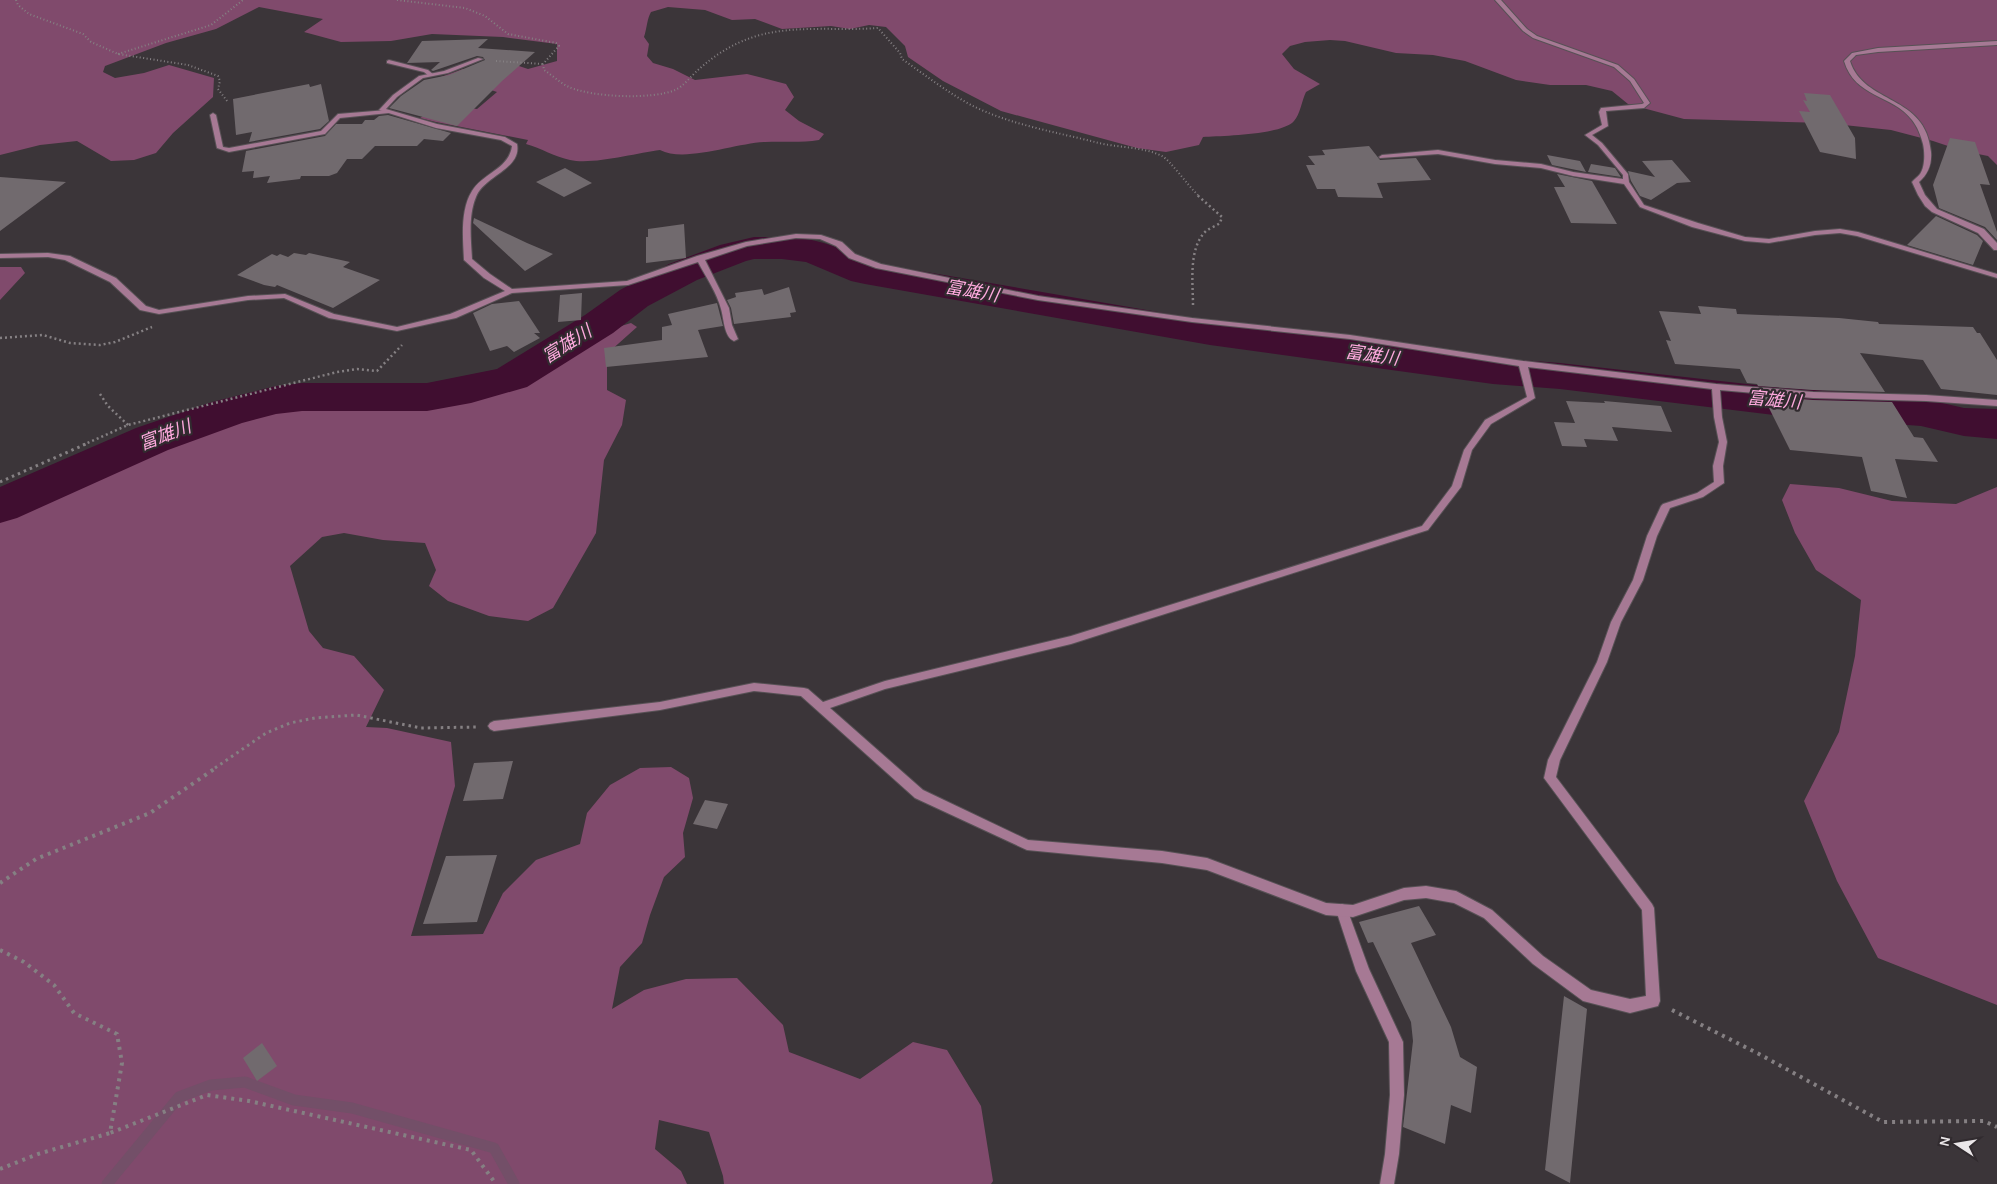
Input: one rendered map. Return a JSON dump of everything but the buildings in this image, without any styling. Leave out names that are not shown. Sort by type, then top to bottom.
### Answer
[{"type":"street","points":[[1498,0],[1529,34],[1610,63],[1632,80],[1647,103],[1644,106],[1603,109],[1605,126],[1588,135],[1600,144],[1626,175],[1626,182],[1642,206],[1696,225],[1745,239],[1768,241],[1840,231],[1858,234],[1997,276]]},
{"type":"street","points":[[1997,43],[1878,50],[1854,54],[1847,61],[1848,70],[1856,80],[1910,114],[1918,124],[1928,148],[1924,174],[1915,182],[1926,205],[1941,214],[1982,232],[1997,248]]},
{"type":"street","points":[[480,59],[446,72],[421,77],[407,86],[382,110],[436,126],[503,138],[515,145],[515,151],[509,162],[474,191],[466,241],[468,260],[487,276],[511,291]]},
{"type":"street","points":[[389,62],[426,71],[431,75]]},
{"type":"street","points":[[213,115],[220,148],[229,150],[323,133],[338,116],[387,112]]},
{"type":"street","points":[[1382,157],[1438,152],[1496,162],[1541,166],[1574,174],[1626,182]]},
{"type":"street","points":[[0,256],[48,255],[67,258],[113,280],[143,308],[159,312],[248,298],[285,296],[332,316],[397,329],[453,316],[511,291],[628,282],[700,258],[772,238],[796,236],[821,237],[839,244],[852,256],[879,266],[1038,298],[1192,320],[1350,337],[1523,367],[1813,395],[1926,398],[1997,403]]},
{"type":"street","points":[[700,258],[725,308],[728,326],[734,339]]},
{"type":"street","points":[[821,707],[885,685],[1072,640],[1425,528],[1456,487],[1468,450],[1488,422],[1530,398],[1523,367]]},
{"type":"street","points":[[494,726],[660,706],[754,688],[804,692],[919,794],[1027,845],[1162,857],[1207,864],[1326,909],[1353,911],[1411,894],[1426,892],[1456,897],[1488,914],[1538,960],[1588,996],[1630,1006],[1654,1001],[1648,908],[1550,778],[1554,760],[1602,662],[1616,622],[1638,580],[1652,536],[1666,506],[1700,495],[1718,482],[1718,466],[1723,442],[1718,417],[1716,387]]},
{"type":"street","points":[[1342,910],[1363,971],[1396,1042],[1397,1095],[1392,1154],[1387,1184]]},
{"type":"path","points":[[16,0],[18,5],[29,14],[83,34],[91,42],[118,54],[181,64],[218,76],[220,81],[218,88],[227,101]]},
{"type":"path","points":[[118,54],[211,25],[243,0]]},
{"type":"path","points":[[397,0],[465,8],[485,16],[508,34],[556,43],[558,45],[543,64],[544,70],[557,80],[579,90],[626,97],[652,96],[676,90],[716,54],[739,42],[761,34],[788,30],[878,28],[900,52],[902,59],[946,91],[973,106],[1012,121],[1051,129],[1115,147],[1154,153],[1164,157],[1186,184],[1222,217],[1220,223],[1207,230],[1198,242],[1195,260],[1192,320]]},
{"type":"path","points":[[480,59],[543,64]]},
{"type":"path","points":[[0,338],[43,335],[70,343],[100,345],[115,342],[147,330],[161,322],[166,311]]},
{"type":"path","points":[[0,482],[128,425],[314,376],[357,369],[377,371],[400,348],[417,325]]},
{"type":"path","points":[[100,394],[108,406],[128,425]]},
{"type":"path","points":[[0,883],[36,859],[150,813],[266,733],[290,724],[315,718],[356,714],[420,728],[494,726]]},
{"type":"path","points":[[0,950],[24,962],[54,985],[74,1013],[116,1034],[122,1063],[110,1133]]},
{"type":"path","points":[[1654,1001],[1759,1054],[1883,1122],[1984,1122],[1997,1127]]},
{"type":"path","points":[[0,1169],[38,1154],[110,1133],[206,1095],[249,1101],[471,1150],[496,1184]]},
{"type":"shaded area","points":[[0,0],[1997,0],[1997,165],[1988,156],[1963,151],[1891,130],[1825,123],[1684,119],[1628,104],[1612,91],[1586,85],[1550,85],[1516,80],[1465,61],[1433,55],[1396,53],[1345,41],[1330,40],[1305,42],[1290,46],[1282,54],[1294,69],[1320,84],[1306,92],[1296,118],[1287,126],[1251,134],[1203,137],[1199,145],[1166,152],[1137,148],[1001,111],[943,81],[908,57],[905,46],[886,27],[869,25],[850,29],[831,26],[782,29],[755,19],[732,20],[705,10],[668,7],[651,12],[648,21],[644,37],[649,44],[647,56],[653,63],[673,69],[695,80],[747,74],[786,84],[794,97],[785,110],[799,121],[824,134],[819,140],[753,143],[697,153],[670,153],[660,150],[602,160],[570,160],[526,144],[528,140],[420,118],[443,105],[477,109],[497,92],[485,88],[430,81],[463,69],[475,70],[516,65],[528,69],[557,61],[557,44],[503,37],[432,34],[391,41],[341,42],[304,32],[323,19],[259,7],[216,29],[166,43],[105,66],[103,72],[115,78],[144,73],[169,65],[214,78],[213,97],[173,133],[156,153],[134,160],[111,161],[77,141],[40,145],[0,155]]},
{"type":"shaded area","points":[[0,267],[21,267],[25,273],[0,300]]},
{"type":"shaded area","points":[[631,323],[637,327],[609,352],[607,363],[607,390],[626,400],[622,425],[604,460],[596,533],[553,608],[528,621],[489,616],[448,601],[429,586],[436,570],[425,543],[383,540],[344,533],[322,537],[290,566],[309,631],[323,648],[354,656],[384,690],[366,727],[387,728],[451,742],[455,786],[411,936],[483,934],[503,893],[536,860],[580,844],[587,813],[610,785],[640,768],[671,767],[689,778],[693,798],[683,833],[685,857],[664,877],[642,943],[620,967],[612,1009],[644,990],[686,979],[737,978],[783,1025],[789,1052],[860,1079],[913,1042],[947,1050],[981,1106],[993,1181],[991,1184],[724,1184],[709,1132],[659,1120],[655,1149],[681,1171],[687,1184],[0,1184],[0,511],[119,455],[239,413],[291,406],[358,402],[403,405],[482,395],[537,377],[584,342],[608,330]]},
{"type":"shaded area","points":[[1790,484],[1839,488],[1892,501],[1956,504],[1997,487],[1997,1005],[1878,958],[1837,881],[1804,801],[1839,732],[1855,656],[1861,600],[1816,570],[1795,533],[1782,500]]},
{"type":"waterway","name":"富雄川","points":[[0,506],[152,439],[228,412],[276,400],[302,397],[427,397],[471,389],[512,378],[599,324],[634,298],[683,272],[733,253],[754,248],[782,248],[814,252],[865,273],[1210,333],[1493,371],[1560,376],[1774,401],[1921,412],[1964,422],[1997,424]]},
{"type":"waterway","points":[[107,1184],[179,1097],[211,1085],[245,1082],[294,1100],[352,1108],[494,1148],[514,1184]]}]
